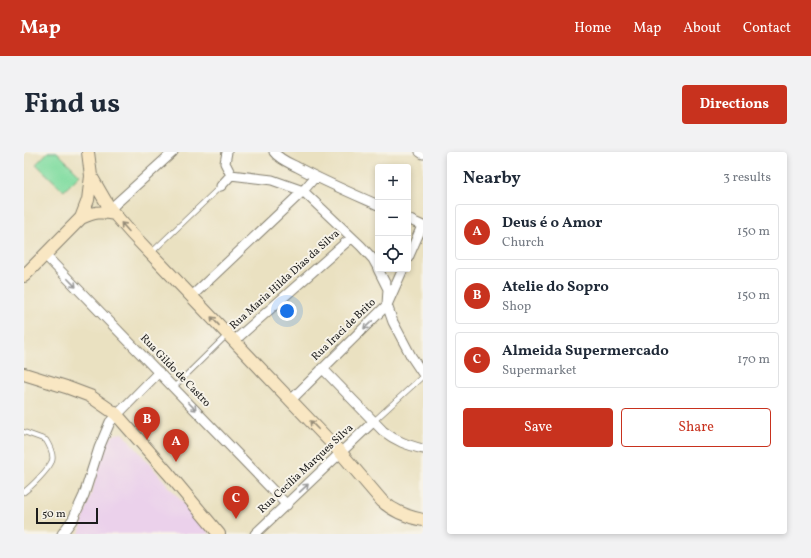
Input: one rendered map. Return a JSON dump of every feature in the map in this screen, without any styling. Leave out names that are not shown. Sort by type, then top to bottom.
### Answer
[{"type":"street","points":[[81,218],[88,200],[91,176],[88,152]]},
{"type":"street","points":[[24,276],[81,218],[95,212],[112,212],[173,152]]},
{"type":"street","points":[[227,152],[225,163],[231,175]]},
{"type":"street","points":[[274,152],[285,161],[315,177],[375,204]]},
{"type":"street","points":[[221,186],[231,175]]},
{"type":"street","points":[[231,175],[272,180],[303,191],[361,246],[375,263]]},
{"type":"street","points":[[91,176],[112,212],[341,453],[388,507],[398,512],[423,520]]},
{"type":"street","points":[[192,296],[303,191],[315,177]]},
{"type":"street","points":[[411,220],[423,226],[411,252]]},
{"type":"street","name":"Rua Maria Hilda Dias da Silva","points":[[231,338],[351,238]]},
{"type":"street","name":"Rua Gildo de Castro","points":[[45,255],[287,505]]},
{"type":"street","points":[[380,272],[388,289],[387,305],[393,322],[423,375]]},
{"type":"street","name":"Rua Iraci de Brito","points":[[291,400],[387,305],[402,272]]},
{"type":"street","points":[[322,368],[374,421],[394,439],[407,445],[423,449]]},
{"type":"street","points":[[62,534],[73,519],[84,495],[105,432],[110,422],[116,414],[159,372]]},
{"type":"street","points":[[24,374],[90,396],[116,414],[219,534]]},
{"type":"street","name":"Rua Cecília Marques Silva","points":[[255,534],[374,421]]},
{"type":"lane","points":[[151,253],[221,186]]},
{"type":"lane","points":[[174,387],[231,338]]},
{"type":"lane","points":[[374,421],[423,375]]},
{"type":"lane","points":[[24,432],[46,440],[52,456],[52,462],[40,478],[24,492]]},
{"type":"shaded area","points":[[123,433],[210,534],[79,534],[107,440],[115,434]]},
{"type":"green space","points":[[48,152],[57,152],[80,175],[64,191],[36,164]]},
{"type":"place","name":"Atelie do Sopro","points":[[147,440]]},
{"type":"place","name":"Deus é o Amor","points":[[176,462]]},
{"type":"place","name":"Almeida Supermercado","points":[[236,519]]}]
